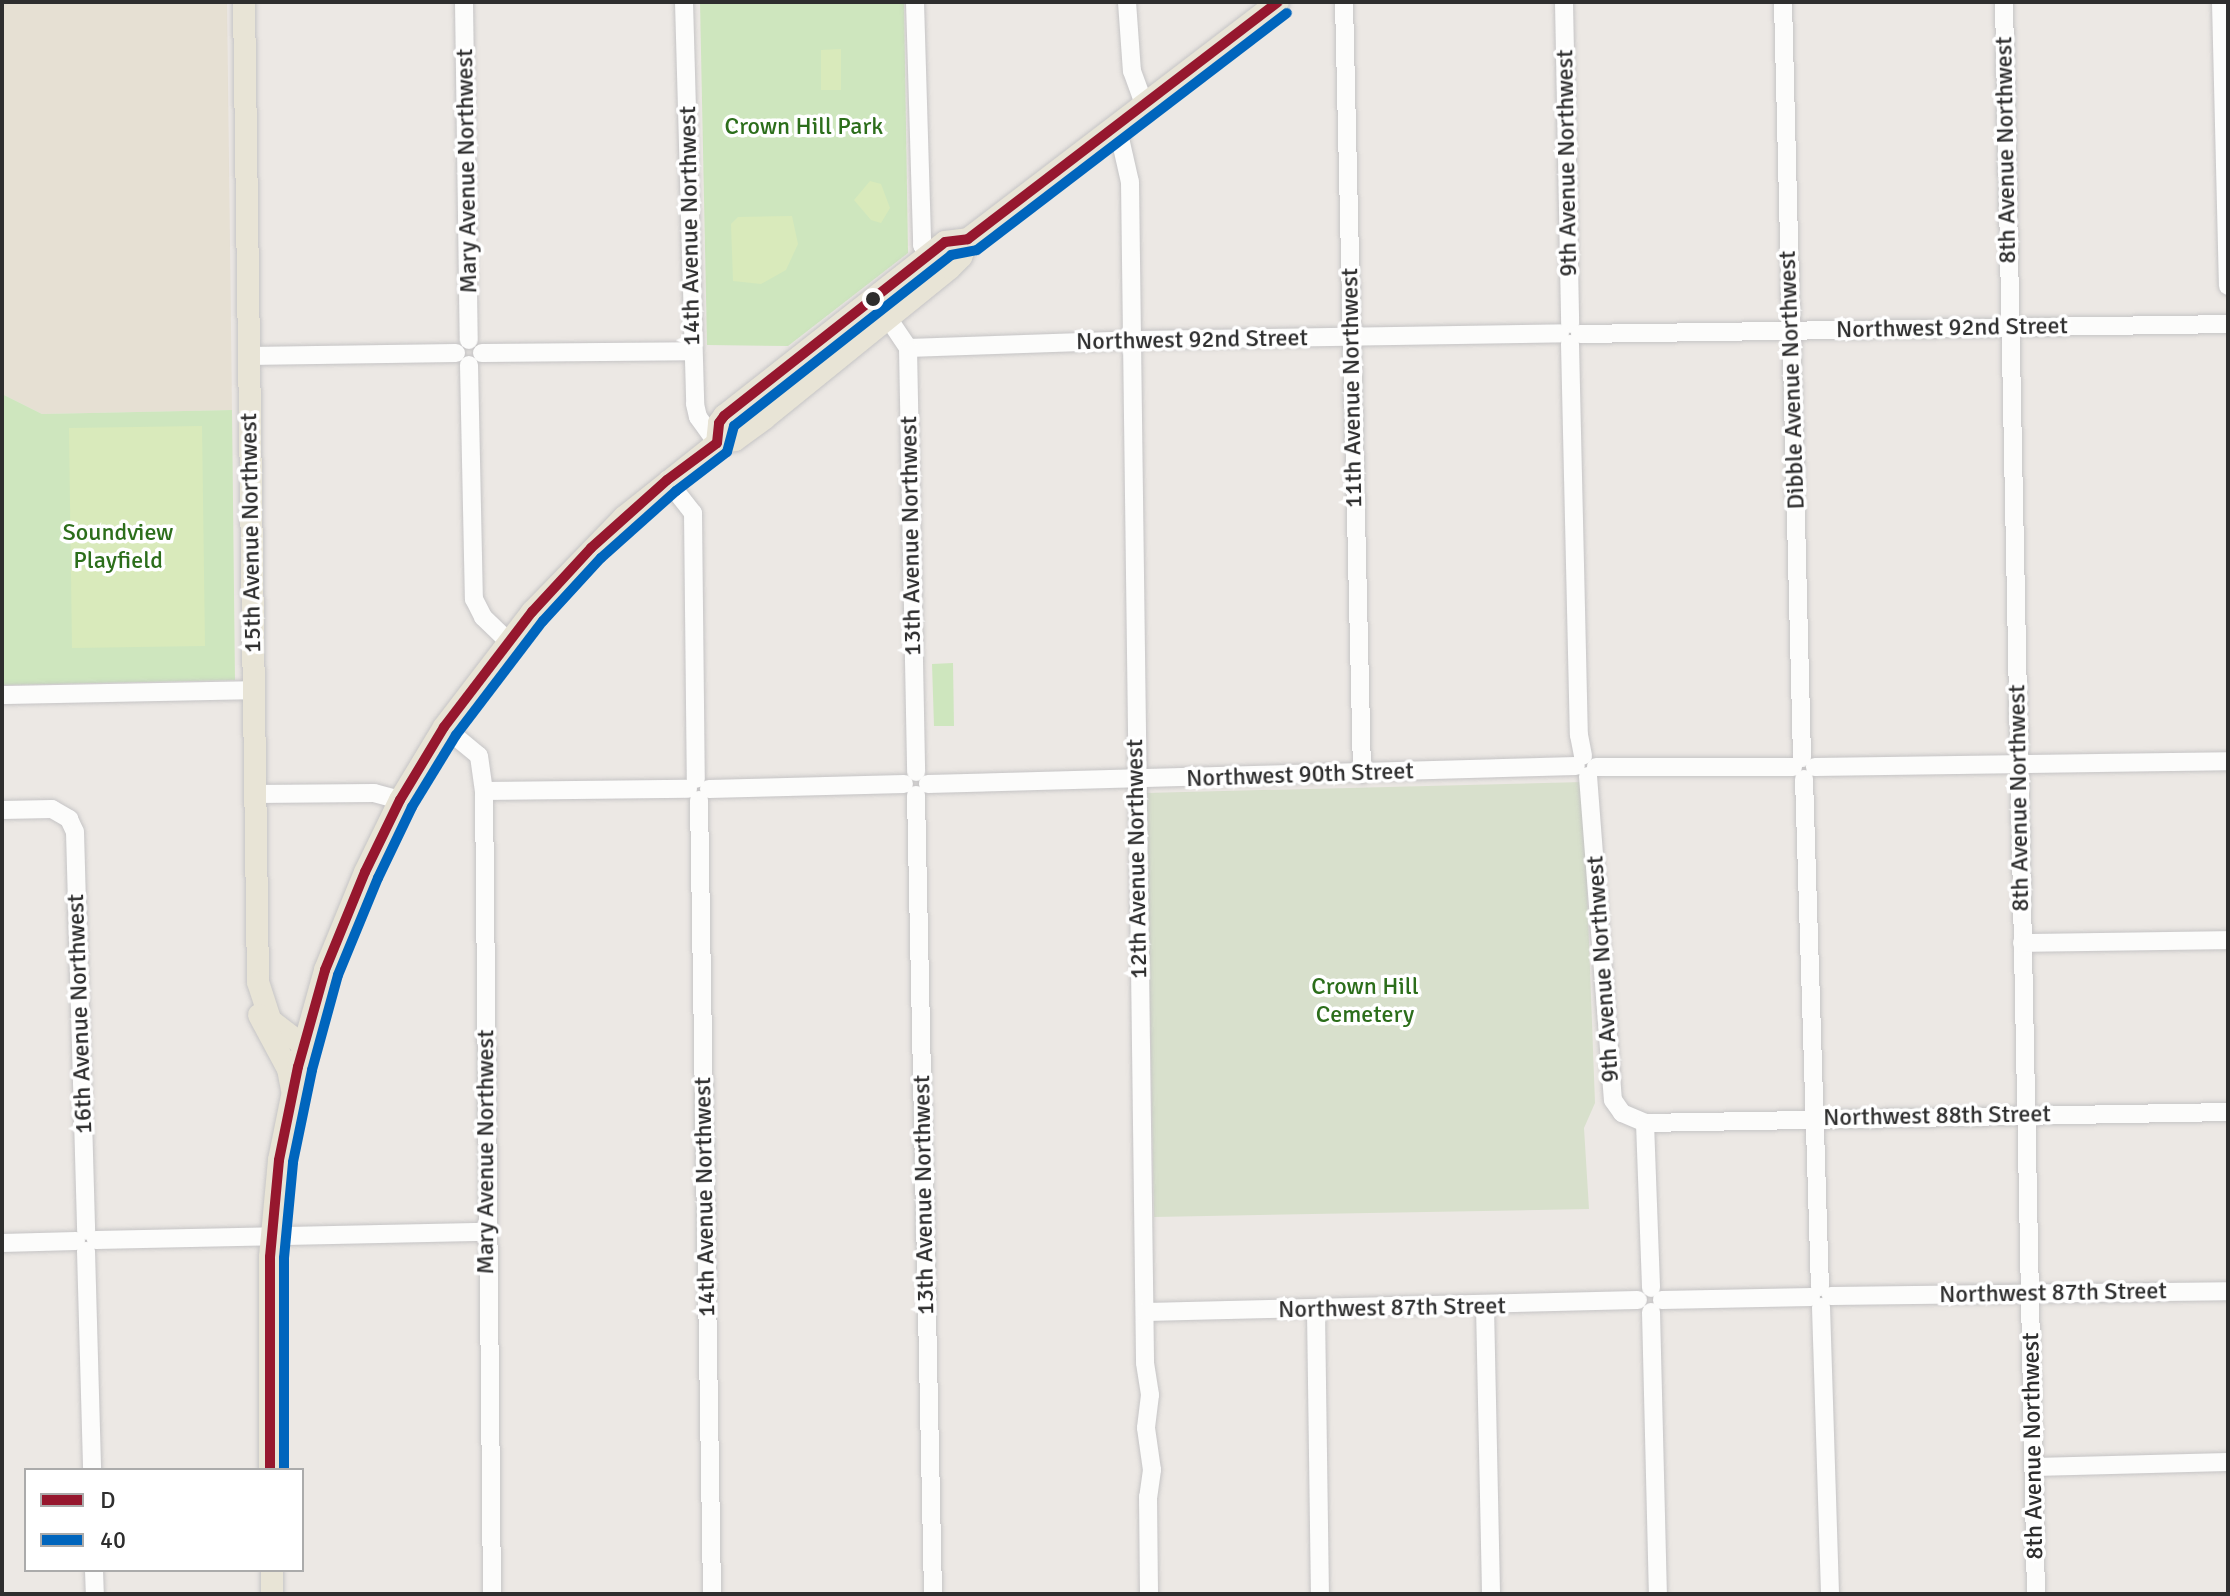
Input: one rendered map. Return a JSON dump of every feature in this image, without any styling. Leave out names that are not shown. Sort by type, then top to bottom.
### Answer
[{"type":"main road","name":"15th Avenue Northwest","points":[[244,2],[258,982],[270,1020],[304,1046]]},
{"type":"main road","points":[[270,1468],[268,1337],[272,1237],[279,1160],[292,1094],[334,946],[400,800],[444,727],[508,641],[591,548],[667,480],[717,443],[735,440],[745,433],[957,261],[968,239],[1278,2]]},
{"type":"main road","points":[[717,443],[719,423],[724,416],[945,242],[968,239]]},
{"type":"main road","points":[[258,982],[261,1021],[288,1069],[292,1094]]},
{"type":"main road","points":[[272,1572],[272,1594]]},
{"type":"street","name":"Mary Avenue Northwest","points":[[464,2],[474,599],[483,617],[508,641]]},
{"type":"street","name":"14th Avenue Northwest","points":[[684,2],[696,412],[717,443]]},
{"type":"street","points":[[915,2],[922,245],[928,255]]},
{"type":"street","points":[[1127,2],[1132,71],[1144,104]]},
{"type":"street","name":"11th Avenue Northwest","points":[[1344,2],[1362,774]]},
{"type":"street","name":"9th Avenue Northwest","points":[[1564,2],[1579,735],[1586,766],[1613,1100],[1622,1113],[1645,1123]]},
{"type":"street","name":"Dibble Avenue Northwest","points":[[1783,2],[1790,331],[1830,1594]]},
{"type":"street","name":"8th Avenue Northwest","points":[[2004,2],[2036,1594]]},
{"type":"street","points":[[2221,2],[2228,286]]},
{"type":"street","name":"12th Avenue Northwest","points":[[1117,125],[1130,182],[1135,780],[1145,1363],[1150,1395],[1146,1428],[1152,1470],[1148,1497],[1149,1594]]},
{"type":"street","points":[[888,318],[908,348]]},
{"type":"street","name":"Northwest 92nd Street","points":[[908,348],[1133,340],[2228,324]]},
{"type":"street","name":"13th Avenue Northwest","points":[[908,348],[933,1594]]},
{"type":"street","points":[[248,356],[693,351]]},
{"type":"street","name":"14th Avenue Northwest","points":[[667,480],[693,513],[712,1594]]},
{"type":"street","points":[[2,695],[253,690]]},
{"type":"street","name":"Mary Avenue Northwest","points":[[444,727],[479,756],[484,791],[492,1594]]},
{"type":"street","name":"Northwest 90th Street","points":[[484,791],[1135,780],[1586,766],[1804,768],[2228,761]]},
{"type":"street","points":[[255,794],[374,793],[400,800]]},
{"type":"street","name":"16th Avenue Northwest","points":[[2,810],[52,809],[69,819],[75,832],[92,1468]]},
{"type":"street","points":[[2022,943],[2228,940]]},
{"type":"street","name":"Northwest 88th Street","points":[[1645,1123],[2228,1112]]},
{"type":"street","points":[[1645,1123],[1658,1594]]},
{"type":"street","points":[[2,1243],[487,1232]]},
{"type":"street","name":"Northwest 87th Street","points":[[1145,1312],[2228,1291]]},
{"type":"street","points":[[1485,1306],[1491,1594]]},
{"type":"street","points":[[1316,1311],[1320,1594]]},
{"type":"street","points":[[2034,1467],[2228,1462]]},
{"type":"street","points":[[94,1572],[95,1594]]},
{"type":"shaded area","points":[[2,2],[227,2],[232,410],[42,414],[2,394]]},
{"type":"green space","name":"Crown Hill Park","points":[[700,2],[904,2],[908,253],[788,346],[707,345]]},
{"type":"green space","points":[[841,49],[841,90],[821,90],[821,50]]},
{"type":"green space","points":[[870,181],[881,184],[890,208],[881,223],[871,220],[854,200]]},
{"type":"green space","points":[[792,216],[798,244],[786,270],[761,284],[733,281],[731,224],[738,217]]},
{"type":"green space","name":"Soundview Playfield","points":[[2,394],[42,414],[232,410],[235,680],[2,685]]},
{"type":"green space","points":[[202,426],[205,646],[72,648],[69,428]]},
{"type":"green space","points":[[953,663],[954,726],[934,726],[932,664]]},
{"type":"green space","name":"Crown Hill Cemetery","points":[[1583,782],[1595,1103],[1584,1128],[1589,1209],[1154,1217],[1146,793]]},
{"type":"transit line","name":"D","points":[[270,1468],[270,1257],[279,1160],[298,1067],[325,970],[365,872],[400,800],[444,727],[532,612],[591,548],[667,480],[717,443],[719,423],[724,416],[945,242],[968,239],[1278,2]]},
{"type":"transit line","name":"40","points":[[284,1468],[284,1258],[293,1162],[312,1070],[338,975],[378,878],[412,807],[456,735],[543,621],[601,558],[676,491],[727,452],[734,426],[951,255],[977,250],[1287,13]]}]
